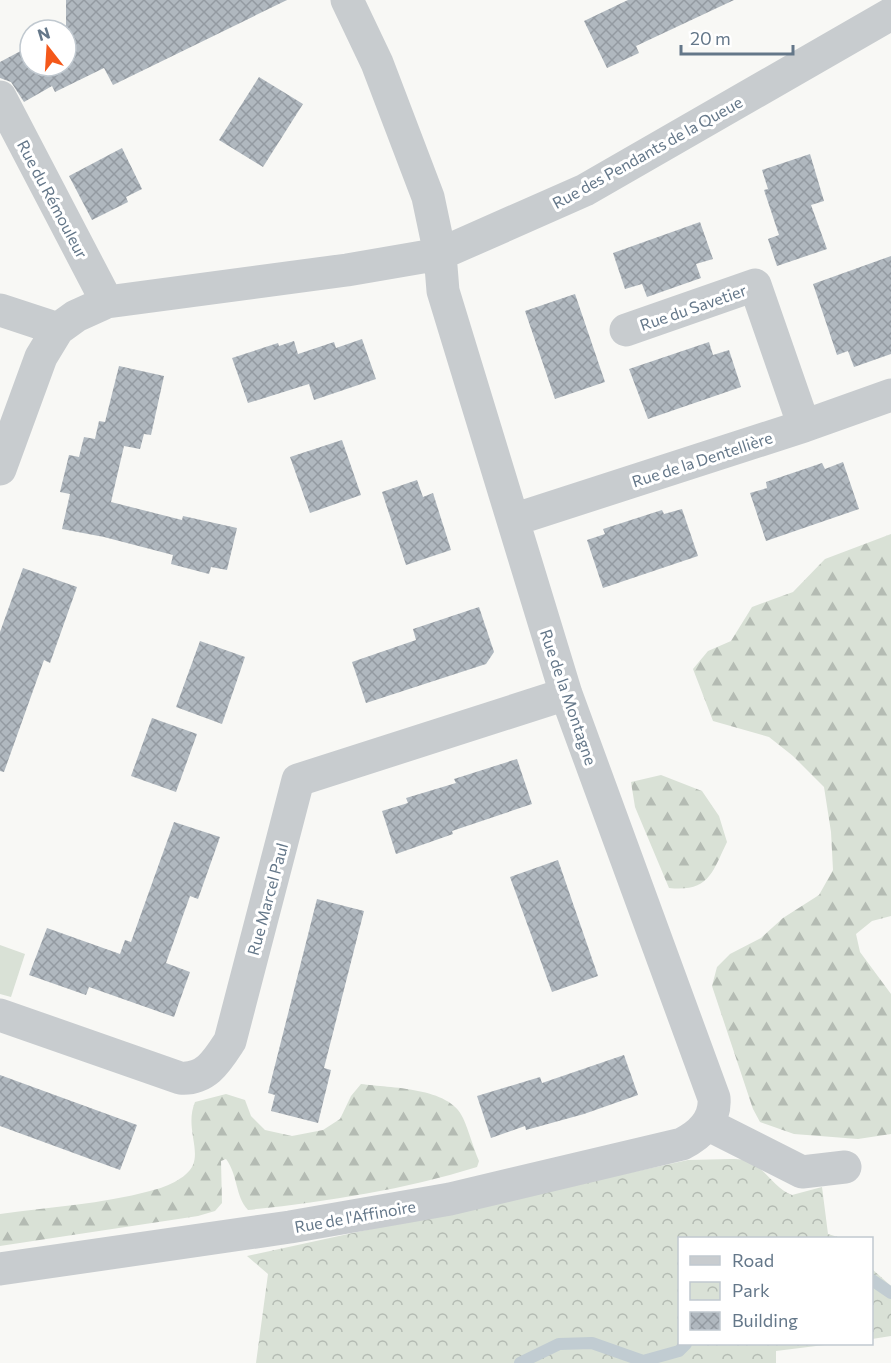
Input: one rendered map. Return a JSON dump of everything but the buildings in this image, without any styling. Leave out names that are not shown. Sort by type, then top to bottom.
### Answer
[{"type":"street","name":"Rue de la Montagne","points":[[347,0],[377,63],[428,196],[440,254],[443,291],[566,694],[714,1098],[715,1109],[705,1127]]},
{"type":"street","name":"Rue des Pendants de la Queue","points":[[107,302],[347,270],[440,254],[585,190],[891,14]]},
{"type":"street","name":"Rue du Rémouleur","points":[[0,97],[107,302]]},
{"type":"street","name":"Rue du Savetier","points":[[626,330],[755,285],[804,426]]},
{"type":"street","points":[[0,469],[41,357],[58,329],[76,316],[107,302]]},
{"type":"street","points":[[0,310],[58,329]]},
{"type":"street","name":"Rue de la Dentellière","points":[[513,520],[804,426],[891,395]]},
{"type":"street","name":"Rue Marcel Paul","points":[[0,1015],[180,1078],[200,1076],[211,1068],[230,1041],[298,780],[566,694]]},
{"type":"street","points":[[705,1127],[802,1172],[845,1167]]},
{"type":"street","name":"Rue de l'Affinoire","points":[[0,1269],[290,1227],[450,1199],[671,1147],[690,1140],[705,1127]]},
{"type":"green space","points":[[891,534],[891,916],[872,921],[856,934],[860,952],[891,994],[891,1134],[858,1139],[794,1134],[760,1122],[753,1109],[712,986],[717,967],[730,954],[761,938],[783,918],[819,895],[833,870],[831,832],[824,787],[793,756],[769,737],[713,721],[693,669],[708,651],[731,641],[752,607],[793,592],[825,559]]},
{"type":"green space","points":[[661,775],[702,791],[719,816],[727,842],[713,871],[701,883],[693,887],[669,888],[635,807],[631,782]]},
{"type":"green space","points":[[0,945],[25,954],[11,997],[0,994]]},
{"type":"green space","points":[[361,1084],[403,1088],[446,1100],[463,1118],[479,1161],[477,1167],[364,1194],[248,1210],[226,1159],[221,1161],[222,1203],[215,1211],[198,1216],[0,1246],[0,1214],[113,1199],[155,1190],[186,1175],[195,1158],[191,1120],[195,1102],[226,1094],[245,1100],[251,1116],[265,1130],[292,1136],[323,1130],[340,1119],[351,1096]]},
{"type":"green space","points":[[731,1159],[752,1163],[785,1192],[792,1195],[822,1187],[828,1234],[838,1237],[678,1237],[678,1345],[824,1345],[776,1351],[776,1363],[256,1363],[268,1274],[247,1256],[688,1160]]},
{"type":"green space","points":[[873,1270],[891,1286],[891,1336],[873,1339]]},
{"type":"waterway","points":[[873,1281],[891,1293]]},
{"type":"waterway","points":[[520,1363],[559,1344],[592,1343],[643,1361],[679,1351],[685,1345]]}]
